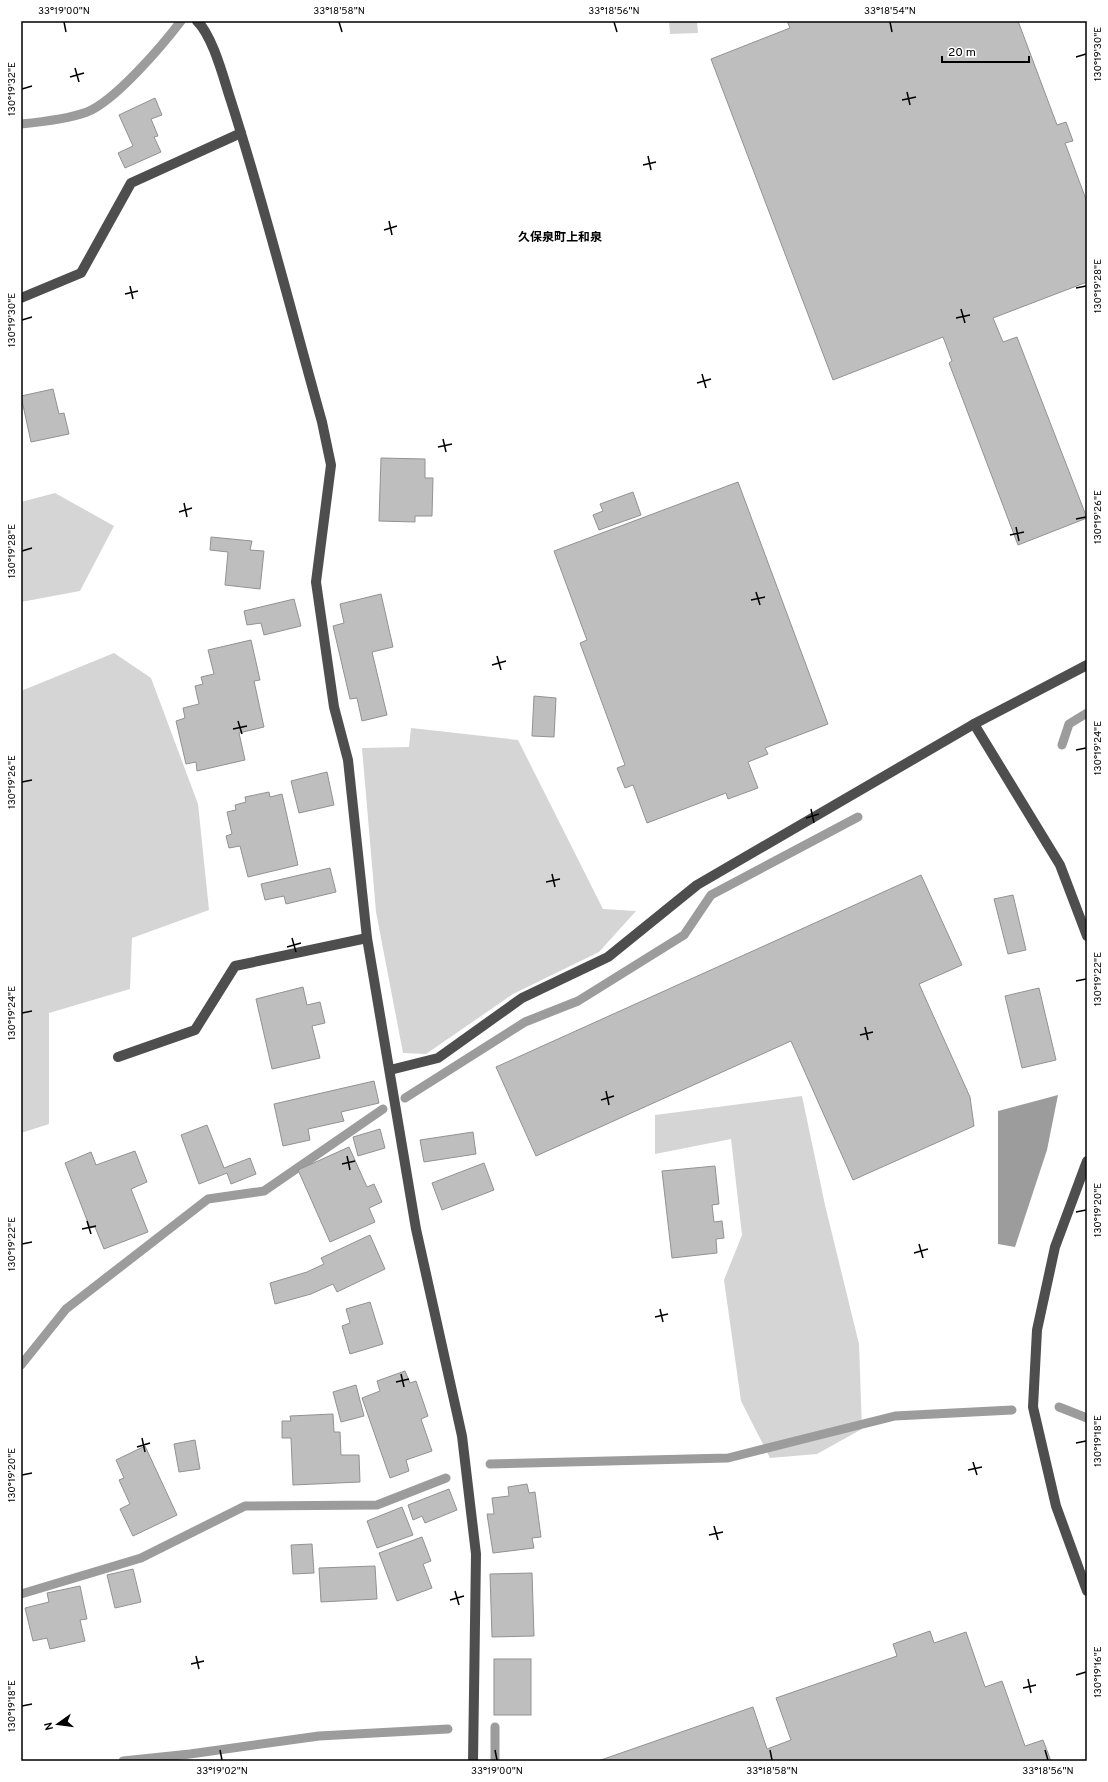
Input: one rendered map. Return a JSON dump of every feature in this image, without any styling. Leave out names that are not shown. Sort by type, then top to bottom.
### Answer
[{"type":"street","points":[[199,23],[217,60],[241,133],[322,422],[331,465],[316,582],[334,707],[348,760],[367,938],[416,1228],[462,1436],[467,1473],[476,1554],[473,1761]]},
{"type":"street","points":[[21,298],[81,273],[131,183],[241,133]]},
{"type":"street","points":[[390,1070],[438,1058],[522,998],[608,956],[697,885],[919,755],[974,724],[1087,665]]},
{"type":"street","points":[[974,724],[1060,865],[1087,936]]},
{"type":"street","points":[[118,1058],[195,1030],[235,966],[367,938]]},
{"type":"street","points":[[1087,1161],[1055,1247],[1037,1330],[1033,1407],[1056,1506],[1087,1591]]},
{"type":"shaded area","points":[[669,21],[697,21],[698,33],[670,34]]},
{"type":"shaded area","points":[[55,493],[114,526],[80,591],[21,602],[21,502]]},
{"type":"shaded area","points":[[114,653],[151,678],[198,804],[209,910],[132,938],[130,989],[49,1013],[49,1124],[21,1133],[21,691]]},
{"type":"shaded area","points":[[411,728],[518,740],[603,909],[636,911],[599,952],[513,994],[426,1054],[403,1053],[376,912],[362,748],[409,747]]},
{"type":"shaded area","points":[[1058,1095],[1047,1150],[1015,1247],[998,1244],[998,1111]]},
{"type":"shaded area","points":[[802,1096],[825,1205],[859,1344],[862,1429],[817,1454],[770,1458],[741,1401],[724,1280],[742,1235],[731,1139],[655,1154],[655,1115]]},
{"type":"building","points":[[787,21],[1018,21],[1057,125],[1066,122],[1073,141],[1065,143],[1087,202],[1087,282],[993,318],[1003,342],[1017,337],[1087,518],[1018,545],[949,363],[952,361],[943,337],[833,380],[711,59],[790,28]]},
{"type":"building","points":[[155,98],[162,115],[151,119],[158,136],[154,137],[161,152],[125,168],[118,153],[133,146],[119,115]]},
{"type":"building","points":[[53,389],[59,414],[64,413],[69,434],[31,442],[21,396]]},
{"type":"building","points":[[381,458],[425,459],[425,478],[433,478],[432,516],[415,516],[415,522],[379,521]]},
{"type":"building","points":[[738,482],[828,724],[765,748],[768,754],[748,762],[758,788],[728,799],[726,793],[647,823],[633,785],[625,788],[617,768],[625,765],[580,643],[587,640],[554,551]]},
{"type":"building","points":[[633,492],[641,515],[599,530],[593,515],[603,511],[600,504]]},
{"type":"building","points":[[211,537],[252,541],[250,550],[264,551],[260,589],[225,585],[228,552],[210,550]]},
{"type":"building","points":[[381,594],[393,647],[372,652],[387,715],[362,721],[357,698],[350,699],[333,626],[344,623],[340,604]]},
{"type":"building","points":[[294,599],[301,626],[264,635],[261,623],[247,625],[244,611]]},
{"type":"building","points":[[251,640],[260,680],[254,681],[264,727],[239,733],[245,760],[197,771],[196,762],[186,764],[176,721],[185,718],[183,708],[199,704],[195,686],[203,684],[201,677],[214,674],[208,650]]},
{"type":"building","points":[[534,696],[556,698],[554,737],[532,736]]},
{"type":"building","points":[[327,772],[334,805],[299,813],[291,781]]},
{"type":"building","points":[[269,792],[270,797],[282,794],[298,865],[248,877],[240,846],[229,848],[226,836],[232,834],[227,812],[236,810],[235,805],[246,802],[245,797]]},
{"type":"building","points":[[330,868],[336,892],[286,904],[284,896],[265,900],[261,884]]},
{"type":"building","points":[[921,875],[962,965],[919,984],[970,1097],[974,1126],[853,1180],[791,1041],[536,1156],[496,1067]]},
{"type":"building","points":[[1013,895],[1026,950],[1008,954],[994,899]]},
{"type":"building","points":[[303,987],[307,1005],[320,1002],[325,1023],[312,1026],[320,1058],[272,1069],[256,999]]},
{"type":"building","points":[[1039,988],[1056,1060],[1022,1068],[1005,996]]},
{"type":"building","points":[[374,1081],[379,1103],[341,1112],[344,1121],[308,1129],[310,1140],[283,1146],[274,1104]]},
{"type":"building","points":[[207,1125],[224,1168],[250,1158],[256,1174],[231,1184],[227,1173],[199,1184],[181,1135]]},
{"type":"building","points":[[380,1129],[385,1148],[358,1156],[353,1137]]},
{"type":"building","points":[[473,1132],[476,1154],[424,1162],[420,1140]]},
{"type":"building","points":[[349,1147],[367,1187],[374,1184],[382,1202],[369,1208],[375,1222],[330,1242],[298,1170]]},
{"type":"building","points":[[135,1151],[147,1182],[131,1189],[148,1232],[104,1249],[95,1227],[90,1228],[65,1163],[91,1152],[96,1165]]},
{"type":"building","points":[[484,1163],[494,1190],[442,1210],[432,1183]]},
{"type":"building","points":[[715,1166],[719,1204],[712,1205],[714,1222],[722,1221],[724,1238],[716,1239],[717,1253],[672,1258],[662,1171]]},
{"type":"building","points":[[370,1235],[385,1269],[337,1292],[333,1284],[311,1294],[275,1304],[270,1283],[307,1272],[324,1264],[321,1258]]},
{"type":"building","points":[[370,1302],[383,1344],[350,1354],[342,1326],[350,1323],[346,1309]]},
{"type":"building","points":[[405,1371],[410,1383],[416,1381],[428,1416],[421,1419],[432,1451],[406,1460],[409,1471],[390,1478],[362,1398],[380,1391],[377,1381]]},
{"type":"building","points":[[356,1385],[364,1416],[341,1422],[333,1392]]},
{"type":"building","points":[[333,1414],[334,1432],[340,1432],[341,1455],[359,1455],[360,1482],[293,1485],[291,1438],[282,1438],[282,1421],[291,1421],[290,1416]]},
{"type":"building","points":[[195,1440],[200,1469],[179,1472],[174,1444]]},
{"type":"building","points":[[145,1446],[177,1515],[133,1536],[120,1509],[130,1504],[119,1480],[124,1478],[116,1460]]},
{"type":"building","points":[[527,1484],[529,1493],[535,1492],[541,1537],[532,1538],[534,1548],[493,1553],[487,1514],[494,1514],[492,1498],[509,1496],[508,1487]]},
{"type":"building","points":[[449,1489],[457,1510],[425,1523],[422,1516],[413,1520],[408,1505]]},
{"type":"building","points":[[402,1507],[413,1535],[377,1548],[367,1521]]},
{"type":"building","points":[[422,1537],[431,1561],[423,1564],[432,1588],[397,1601],[379,1553]]},
{"type":"building","points":[[312,1544],[314,1573],[293,1574],[291,1545]]},
{"type":"building","points":[[375,1566],[377,1599],[321,1602],[319,1568]]},
{"type":"building","points":[[133,1569],[141,1602],[115,1608],[107,1575]]},
{"type":"building","points":[[532,1573],[534,1636],[492,1637],[490,1574]]},
{"type":"building","points":[[80,1586],[87,1619],[80,1620],[85,1641],[50,1649],[47,1638],[33,1641],[25,1608],[49,1602],[47,1593]]},
{"type":"building","points":[[930,1631],[934,1643],[966,1632],[985,1687],[1002,1681],[1025,1746],[1043,1740],[1051,1761],[598,1761],[753,1707],[767,1749],[791,1740],[776,1698],[897,1656],[893,1644]]},
{"type":"building","points":[[494,1659],[531,1659],[531,1715],[494,1715]]},
{"type":"waterway","points":[[21,124],[72,117],[87,112],[98,106],[111,97],[137,72],[181,21]]},
{"type":"waterway","points":[[1062,745],[1069,724],[1087,713]]},
{"type":"waterway","points":[[405,1098],[525,1022],[578,1001],[684,935],[711,895],[858,817]]},
{"type":"waterway","points":[[21,1365],[66,1309],[208,1199],[264,1191],[383,1109]]},
{"type":"waterway","points":[[1059,1407],[1087,1418]]},
{"type":"waterway","points":[[490,1464],[728,1458],[895,1416],[1012,1410]]},
{"type":"waterway","points":[[21,1594],[141,1558],[245,1506],[377,1505],[446,1478]]},
{"type":"waterway","points":[[495,1727],[495,1761]]},
{"type":"waterway","points":[[123,1761],[190,1754],[319,1736],[448,1729]]},
{"type":"district","name":"久保泉町上和泉","points":[[560,238]]}]
